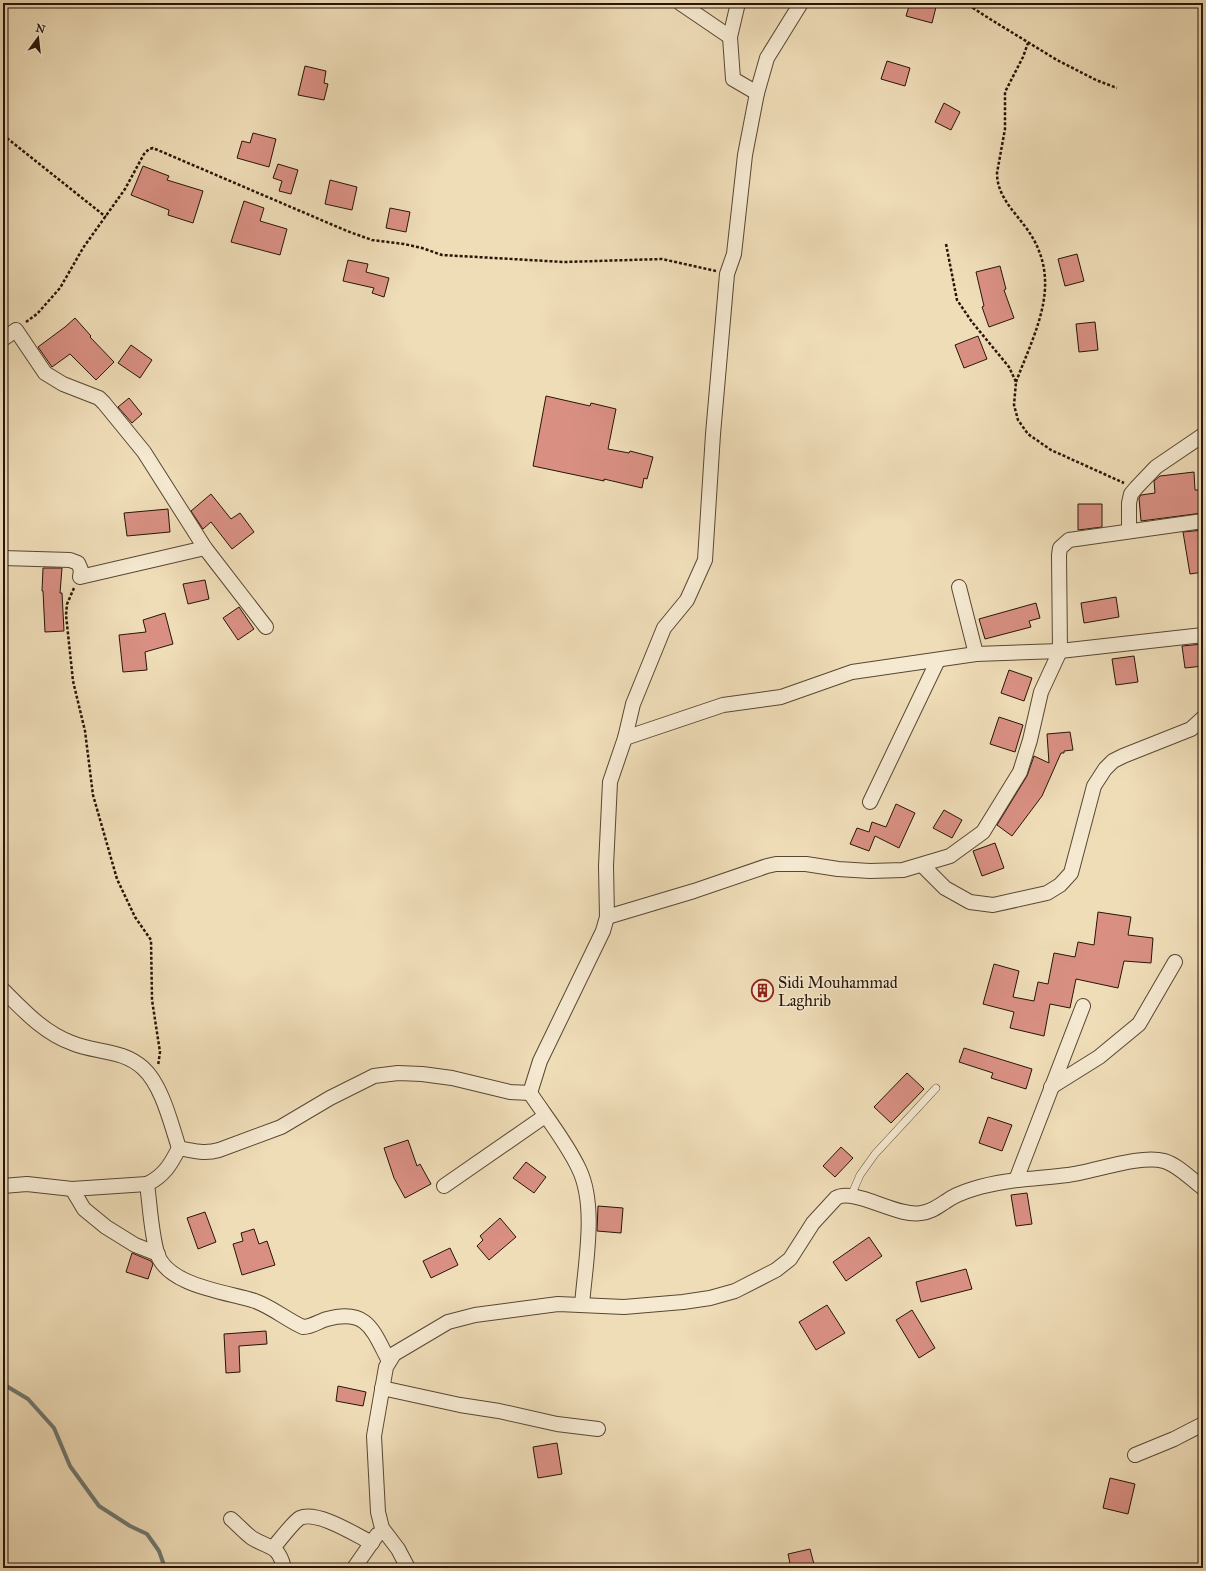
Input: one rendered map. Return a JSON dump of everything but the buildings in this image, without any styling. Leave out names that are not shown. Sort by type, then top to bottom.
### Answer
[{"type":"street","points":[[680,3],[730,37]]},
{"type":"street","points":[[738,3],[730,37],[732,79],[757,94]]},
{"type":"street","points":[[530,1093],[540,1061],[603,932],[607,917],[606,866],[610,782],[626,738],[633,704],[664,628],[687,600],[705,560],[713,434],[727,274],[734,254],[745,155],[757,94],[767,58],[801,3]]},
{"type":"street","points":[[3,339],[16,330],[45,373],[63,384],[99,398],[104,403],[144,452],[206,548],[266,627]]},
{"type":"street","points":[[1129,531],[1129,503],[1131,494],[1156,468],[1203,435]]},
{"type":"street","points":[[607,917],[694,891],[776,864],[806,864],[838,869],[870,871],[903,870],[950,856],[983,832],[1020,772],[1030,740],[1040,692],[1060,651],[1058,555],[1060,548],[1069,540],[1203,521]]},
{"type":"street","points":[[3,558],[70,560],[78,563],[81,570],[80,577],[206,548]]},
{"type":"street","points":[[959,587],[976,654]]},
{"type":"street","points":[[626,738],[723,705],[781,697],[852,672],[976,654],[1060,651],[1203,635]]},
{"type":"street","points":[[870,802],[938,660]]},
{"type":"street","points":[[922,865],[945,888],[970,902],[993,905],[1047,893],[1060,885],[1071,873],[1094,786],[1105,769],[1123,756],[1191,729],[1203,718]]},
{"type":"street","points":[[1052,1087],[1099,1057],[1139,1024],[1175,962]]},
{"type":"street","points":[[3,990],[29,1016],[57,1037],[82,1047],[102,1050],[127,1058],[144,1069],[161,1098],[179,1148],[168,1169],[147,1184],[72,1189],[26,1184],[3,1186]]},
{"type":"street","points":[[1016,1180],[1083,1006]]},
{"type":"street","points":[[179,1148],[210,1152],[232,1146],[281,1127],[330,1098],[374,1076],[398,1073],[422,1074],[452,1078],[510,1092],[530,1093]]},
{"type":"street","points":[[530,1093],[580,1170],[588,1200],[589,1218],[582,1305]]},
{"type":"street","points":[[444,1186],[545,1116]]},
{"type":"street","points":[[408,1568],[398,1549],[382,1528],[378,1512],[374,1436],[386,1367],[389,1361],[394,1354],[448,1322],[475,1315],[558,1304],[624,1307],[684,1302],[710,1298],[735,1291],[776,1270],[790,1259],[813,1223],[836,1198],[841,1196],[851,1196],[910,1214],[920,1214],[934,1210],[945,1202],[974,1189],[1016,1180],[1070,1175],[1141,1160],[1154,1159],[1169,1163],[1203,1188]]},
{"type":"street","points":[[147,1184],[158,1254],[165,1265],[174,1274],[186,1281],[256,1301],[303,1327],[308,1327],[319,1322],[339,1317],[362,1320],[371,1328],[389,1361]]},
{"type":"street","points":[[72,1189],[84,1210],[106,1227],[135,1245],[158,1254]]},
{"type":"street","points":[[382,1388],[557,1424],[598,1429]]},
{"type":"street","points":[[1135,1455],[1174,1439],[1203,1424]]},
{"type":"street","points":[[274,1548],[299,1518],[308,1516],[328,1521],[372,1543]]},
{"type":"street","points":[[231,1519],[252,1537],[274,1548],[281,1557],[284,1568]]},
{"type":"street","points":[[354,1568],[382,1528]]},
{"type":"lane","points":[[851,1196],[860,1175],[875,1154],[936,1088]]},
{"type":"path","points":[[971,3],[973,8],[1028,43],[1096,80],[1117,88]]},
{"type":"path","points":[[1028,43],[1023,57],[1005,92],[1005,129],[997,181],[1001,195],[1026,228],[1038,249],[1042,260],[1046,288],[1037,326],[1016,382],[1014,405],[1018,420],[1028,434],[1051,450],[1136,488]]},
{"type":"path","points":[[3,135],[106,216]]},
{"type":"path","points":[[16,330],[37,314],[60,288],[83,248],[125,189],[144,154],[149,149],[153,148],[347,231],[372,240],[404,244],[442,255],[564,262],[662,259],[727,274]]},
{"type":"path","points":[[946,244],[957,300],[972,322],[1009,367],[1016,382]]},
{"type":"path","points":[[80,577],[70,596],[66,615],[72,674],[85,731],[93,795],[117,880],[135,917],[150,936],[152,944],[152,1000],[160,1052],[154,1084]]},
{"type":"waterway","points":[[3,1384],[28,1399],[54,1428],[70,1466],[99,1506],[130,1526],[147,1534],[159,1551],[165,1568]]},
{"type":"place","name":"Sidi Mouhammad Laghrib","points":[[763,991]]}]
